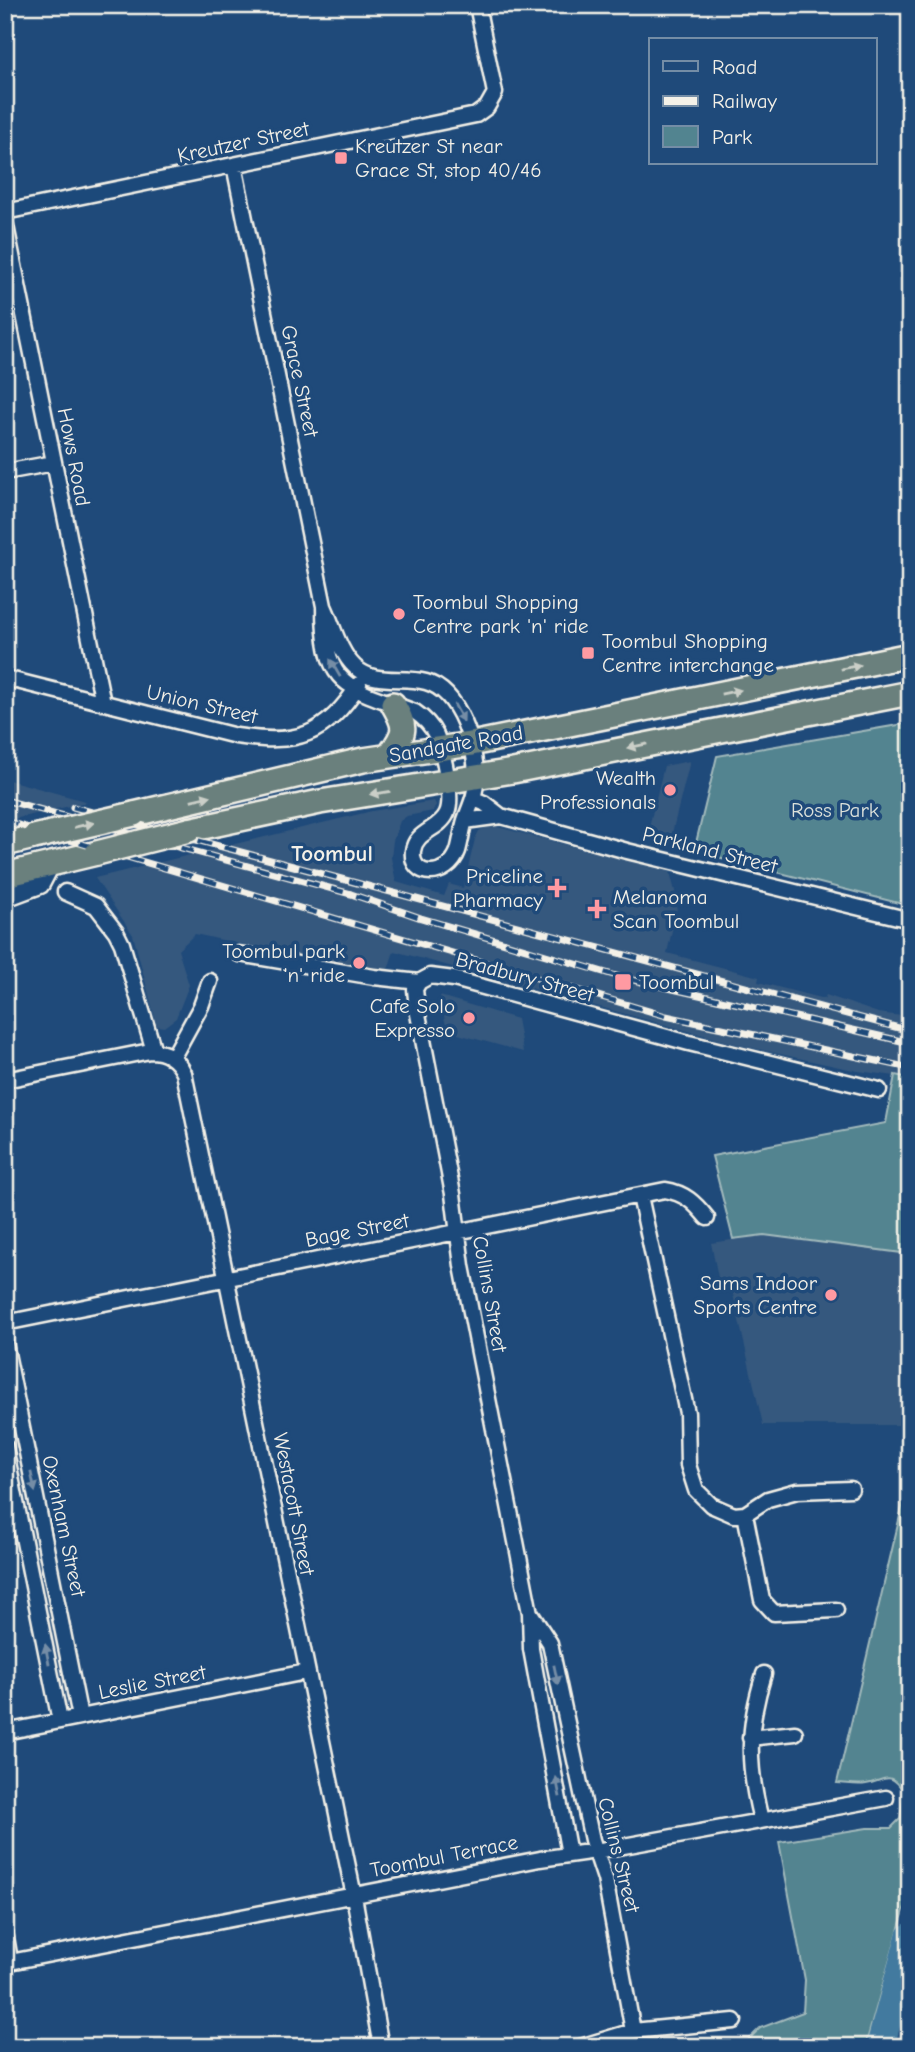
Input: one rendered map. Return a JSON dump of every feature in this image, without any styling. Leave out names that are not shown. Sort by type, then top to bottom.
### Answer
[{"type":"highway","name":"Sandgate Road","points":[[5,844],[300,774],[389,756],[471,744],[910,655]]},
{"type":"highway","name":"Sandgate Road","points":[[5,874],[320,802],[447,782],[475,788],[910,693]]},
{"type":"highway","points":[[389,756],[404,730],[404,722],[393,704]]},
{"type":"street","name":"Kreutzer Street","points":[[5,212],[462,120],[478,114],[494,97],[494,87],[477,5]]},
{"type":"street","name":"Grace Street","points":[[234,165],[324,606],[324,639],[328,655],[335,671],[355,690],[415,712],[424,718],[437,736],[441,749],[447,782],[448,812],[440,823],[418,837],[413,858],[422,870],[429,873],[438,872],[453,861],[475,788]]},
{"type":"street","name":"Hows Road","points":[[6,228],[103,702]]},
{"type":"street","points":[[5,472],[54,463]]},
{"type":"street","name":"Grace Street","points":[[324,606],[344,651],[353,665],[365,674]]},
{"type":"street","points":[[365,674],[390,680],[414,680],[438,687],[459,711],[471,744],[475,788]]},
{"type":"street","name":"Union Street","points":[[5,678],[236,736],[281,739],[311,733],[324,727],[343,708],[365,674]]},
{"type":"street","name":"Parkland Street","points":[[475,788],[484,803],[501,816],[627,851],[910,920]]},
{"type":"street","name":"Parkland Street","points":[[465,821],[501,816]]},
{"type":"street","points":[[5,897],[40,884],[51,863]]},
{"type":"street","points":[[65,892],[96,906],[116,932],[154,1051]]},
{"type":"street","name":"Bradbury Street","points":[[239,954],[374,977],[419,982],[430,976],[454,979],[689,1043],[879,1090]]},
{"type":"street","points":[[5,1080],[154,1051],[173,1057],[201,1006],[210,981]]},
{"type":"street","name":"Collins Street","points":[[419,982],[415,993],[417,1009],[453,1194],[462,1266],[530,1613],[531,1649],[569,1854]]},
{"type":"street","name":"Westacott Street","points":[[173,1057],[184,1073],[227,1277],[354,1896],[381,2047]]},
{"type":"street","name":"Bage Street","points":[[5,1322],[666,1190],[676,1192],[696,1205],[707,1218]]},
{"type":"street","points":[[640,1196],[688,1413],[688,1465],[696,1490],[710,1505],[734,1515],[745,1514],[768,1499],[797,1491],[851,1489]]},
{"type":"street","name":"Oxenham Street","points":[[5,1343],[80,1717]]},
{"type":"street","name":"Oxenham Street","points":[[5,1447],[60,1721]]},
{"type":"street","points":[[745,1514],[760,1595],[768,1609],[774,1613],[836,1610]]},
{"type":"street","name":"Collins Street","points":[[530,1613],[550,1643],[596,1851],[605,1879],[633,2031]]},
{"type":"street","name":"Leslie Street","points":[[5,1732],[306,1672]]},
{"type":"street","points":[[761,1820],[755,1798],[749,1750],[754,1705],[764,1674]]},
{"type":"street","points":[[750,1738],[795,1733]]},
{"type":"street","name":"Toombul Terrace","points":[[7,1961],[569,1854],[886,1798]]},
{"type":"street","points":[[5,1931],[7,1961]]},
{"type":"street","points":[[580,2047],[603,2043],[633,2031],[734,2021]]},
{"type":"shaded area","points":[[690,761],[669,845],[646,839],[664,766]]},
{"type":"shaded area","points":[[5,779],[81,800],[87,802],[5,821]]},
{"type":"shaded area","points":[[434,801],[436,805],[433,811],[407,816],[400,821],[391,858],[396,882],[444,896],[449,884],[463,888],[479,831],[494,826],[670,872],[678,903],[667,953],[759,977],[758,982],[824,999],[826,995],[878,1013],[910,1017],[910,1078],[858,1071],[743,1046],[394,951],[386,976],[195,934],[178,950],[189,985],[176,1018],[164,1027],[157,1026],[133,935],[95,878],[372,811]]},
{"type":"shaded area","points":[[440,996],[517,1019],[523,1052],[447,1031]]},
{"type":"shaded area","points":[[764,1235],[910,1254],[910,1425],[763,1425],[732,1290],[721,1292],[711,1243]]},
{"type":"green space","name":"Ross Park","points":[[910,723],[910,906],[694,851],[717,756]]},
{"type":"green space","points":[[895,1075],[910,1078],[910,1254],[764,1235],[733,1239],[712,1156],[886,1123]]},
{"type":"green space","points":[[910,1453],[910,1889],[865,2047],[696,2047],[695,2041],[713,2040],[731,2044],[747,2041],[760,2028],[803,2012],[805,1980],[779,1842],[867,1828],[891,1828],[900,1819],[904,1792],[894,1781],[886,1778],[863,1785],[837,1783],[907,1486]]},
{"type":"waterway","points":[[880,2047],[910,1937]]},
{"type":"railway","points":[[5,800],[351,894],[421,918],[620,977],[910,1043]]},
{"type":"railway","points":[[73,807],[910,1031]]},
{"type":"railway","points":[[5,821],[666,1016],[910,1068]]},
{"type":"place","name":"Kreutzer St near Grace St, stop 40/46","points":[[341,158]]},
{"type":"place","name":"Toombul Shopping Centre park 'n' ride","points":[[399,614]]},
{"type":"place","name":"Toombul Shopping Centre interchange","points":[[588,653]]},
{"type":"place","name":"Wealth Professionals","points":[[670,790]]},
{"type":"place","name":"Priceline Pharmacy","points":[[557,888]]},
{"type":"place","name":"Melanoma Scan Toombul","points":[[597,909]]},
{"type":"place","name":"Toombul park 'n' ride","points":[[359,963]]},
{"type":"place","name":"Toombul","points":[[623,982]]},
{"type":"place","name":"Cafe Solo Expresso","points":[[469,1018]]},
{"type":"place","name":"Sams Indoor Sports Centre","points":[[831,1295]]},
{"type":"district","name":"Toombul","points":[[332,853]]}]
